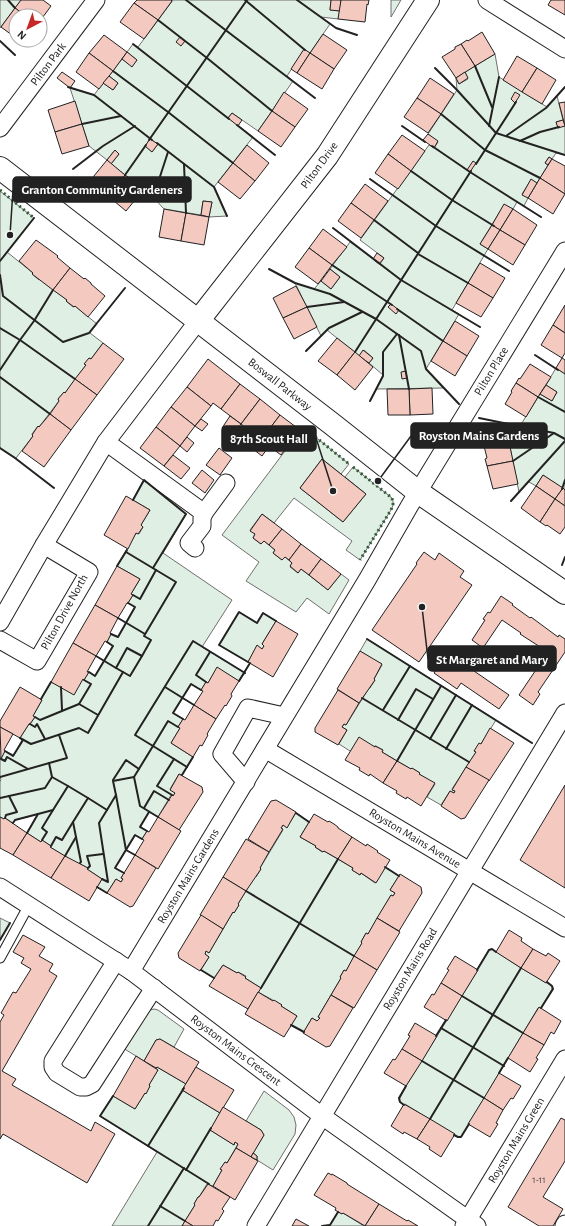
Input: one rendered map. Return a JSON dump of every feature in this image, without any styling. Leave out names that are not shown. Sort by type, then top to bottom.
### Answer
[{"type":"street","name":"Pilton Park","points":[[0,128],[96,0]]},
{"type":"street","name":"Pilton Drive","points":[[198,321],[327,156],[428,0]]},
{"type":"street","points":[[486,0],[565,48]]},
{"type":"street","name":"Boswall Parkway","points":[[0,168],[418,492],[565,593]]},
{"type":"street","name":"Pilton Place","points":[[418,492],[565,251]]},
{"type":"street","points":[[0,622],[106,442],[198,321]]},
{"type":"street","points":[[106,442],[204,513]]},
{"type":"street","points":[[195,548],[189,543],[202,526],[202,518],[204,513],[226,483]]},
{"type":"street","name":"Royston Mains Gardens","points":[[131,971],[246,782],[418,492]]},
{"type":"street","name":"Pilton Drive North","points":[[0,640],[37,661],[89,572],[44,545]]},
{"type":"street","points":[[246,782],[222,754],[248,708],[284,716]]},
{"type":"street","name":"Royston Mains Road","points":[[256,1226],[565,713]]},
{"type":"street","name":"Royston Mains Avenue","points":[[265,749],[565,928]]},
{"type":"street","name":"Royston Mains Crescent","points":[[0,887],[131,971],[322,1116],[469,1224]]},
{"type":"street","points":[[116,961],[53,1061],[53,1067],[57,1073],[80,1087],[86,1087],[92,1084],[154,988]]},
{"type":"street","name":"Royston Mains Green","points":[[469,1224],[565,1059]]},
{"type":"lane","points":[[0,958],[29,905]]},
{"type":"green space","points":[[0,0],[21,0],[15,8],[8,8],[8,17],[0,28]]},
{"type":"green space","points":[[173,0],[331,0],[330,10],[340,11],[338,19],[321,17],[330,24],[310,53],[304,50],[287,76],[293,81],[258,131],[232,113],[228,118],[253,137],[214,187],[227,216],[209,217],[212,202],[203,201],[201,215],[164,209],[153,197],[111,164],[119,154],[114,151],[107,160],[89,146],[70,88],[94,95],[103,83],[113,90],[118,83],[109,76],[122,59],[132,66],[137,60],[127,52],[133,44],[138,47]],"holes":[[[150,139],[158,144],[152,152],[145,146]]]},
{"type":"green space","points":[[391,0],[401,0],[391,17]]},
{"type":"green space","points":[[495,54],[499,77],[547,107],[557,96],[563,120],[556,122],[558,127],[565,126],[565,155],[556,153],[552,159],[549,157],[545,163],[548,165],[537,183],[531,180],[522,194],[528,198],[524,206],[517,202],[513,209],[504,205],[480,244],[488,249],[452,310],[459,314],[426,369],[443,388],[376,389],[383,375],[369,363],[373,358],[364,350],[359,356],[327,330],[321,336],[295,283],[314,289],[321,281],[331,289],[340,277],[330,269],[350,242],[380,264],[384,258],[360,240],[429,145],[434,148],[438,142],[428,134],[457,90],[456,78],[459,84],[468,79],[465,72]]},
{"type":"green space","points":[[0,191],[34,218],[7,252],[33,273],[32,274],[39,280],[40,279],[67,300],[66,301],[73,307],[75,306],[97,324],[90,333],[103,343],[91,359],[89,358],[85,364],[86,365],[65,393],[64,392],[58,399],[59,401],[39,427],[38,426],[32,434],[33,436],[16,458],[0,448]]},
{"type":"green space","points":[[556,368],[565,374],[565,490],[543,475],[536,486],[529,482],[519,492],[505,423],[520,426],[540,394],[552,401],[557,392],[546,385]]},
{"type":"green space","points":[[303,427],[349,464],[341,474],[322,459],[300,488],[343,522],[366,494],[345,477],[353,467],[392,498],[393,501],[391,510],[360,560],[346,550],[352,541],[294,498],[274,523],[262,514],[250,530],[255,534],[253,538],[261,544],[264,541],[275,550],[273,553],[282,560],[285,557],[292,563],[290,567],[298,573],[301,569],[328,590],[341,574],[349,580],[329,614],[307,598],[296,612],[246,581],[259,562],[222,535]]},
{"type":"green space","points":[[144,480],[186,514],[163,553],[232,600],[202,647],[245,673],[239,681],[217,668],[208,683],[206,682],[201,690],[191,684],[173,713],[183,719],[178,727],[180,728],[171,743],[193,757],[182,775],[179,774],[170,789],[175,793],[173,796],[171,795],[158,817],[149,812],[140,826],[147,831],[142,839],[135,835],[115,868],[124,873],[121,878],[123,879],[121,882],[116,879],[107,893],[97,887],[102,879],[87,869],[88,868],[80,864],[79,865],[50,847],[51,846],[42,840],[41,842],[27,833],[38,814],[15,820],[13,823],[0,817],[0,758],[5,751],[14,755],[22,740],[20,738],[35,717],[33,716],[51,682],[61,687],[83,679],[84,680],[89,672],[95,676],[113,646],[107,642],[111,634],[118,637],[135,607],[128,603],[133,595],[131,594],[140,579],[117,566],[136,533],[139,534],[143,527],[141,525],[150,510],[133,500]]},
{"type":"green space","points":[[239,612],[257,623],[263,613],[276,621],[262,644],[264,646],[262,649],[257,646],[248,662],[219,645]]},
{"type":"green space","points":[[367,639],[496,720],[481,744],[474,751],[476,752],[452,789],[455,791],[454,793],[450,791],[441,805],[427,797],[435,784],[412,768],[411,769],[382,752],[383,750],[376,746],[350,751],[339,744],[347,730],[342,727],[344,724],[346,725],[370,688],[382,665],[360,651]]},
{"type":"green space","points":[[296,813],[309,822],[300,837],[316,846],[315,847],[322,852],[324,851],[353,868],[352,870],[360,875],[361,873],[375,883],[385,867],[399,876],[390,890],[395,893],[393,896],[391,895],[368,934],[366,933],[346,971],[344,970],[340,977],[341,978],[318,1017],[320,1018],[317,1021],[312,1018],[304,1032],[291,1025],[297,1016],[281,1006],[282,1005],[258,992],[261,988],[245,978],[246,976],[223,965],[214,978],[201,970],[209,957],[205,954],[206,951],[209,953],[255,876],[256,877],[261,869],[260,868],[283,830],[281,828],[283,825],[287,827]]},
{"type":"green space","points":[[0,918],[10,923],[0,940]]},
{"type":"green space","points":[[492,949],[552,986],[552,989],[541,1008],[538,1008],[461,1137],[458,1137],[405,1104],[404,1105],[399,1100],[406,1086],[489,950]]},
{"type":"green space","points":[[150,1010],[158,1010],[184,1029],[174,1047],[160,1039],[156,1040],[144,1061],[123,1048]]},
{"type":"green space","points":[[157,1067],[186,1084],[182,1090],[220,1113],[210,1130],[234,1145],[235,1142],[238,1144],[227,1163],[225,1162],[213,1186],[207,1184],[198,1197],[194,1204],[195,1205],[182,1226],[112,1226],[157,1152],[100,1116],[113,1096],[135,1109],[150,1086],[149,1085],[158,1070],[156,1068]]},
{"type":"green space","points":[[264,1091],[289,1110],[294,1117],[296,1125],[295,1134],[273,1170],[257,1160],[257,1156],[253,1153],[264,1135],[261,1130],[246,1121]]},
{"type":"green space","points":[[338,1212],[343,1213],[364,1226],[322,1226],[330,1225]]},
{"type":"building","points":[[21,0],[43,0],[51,6],[48,10],[48,8],[15,8]]},
{"type":"building","points":[[137,0],[172,1],[158,20],[134,3]]},
{"type":"building","points":[[331,0],[341,0],[340,11],[330,10]]},
{"type":"building","points":[[341,0],[369,0],[368,5],[367,4],[365,22],[338,19]]},
{"type":"building","points":[[551,0],[565,0],[565,15],[548,5]]},
{"type":"building","points":[[134,3],[158,20],[144,39],[120,22]]},
{"type":"building","points":[[8,18],[8,32],[1,27]]},
{"type":"building","points":[[482,32],[495,54],[475,66],[461,44]]},
{"type":"building","points":[[323,34],[347,50],[334,69],[310,53]]},
{"type":"building","points":[[104,35],[127,52],[113,71],[89,53]]},
{"type":"building","points":[[180,37],[185,41],[181,46],[176,42]]},
{"type":"building","points":[[461,44],[475,66],[456,78],[442,57]]},
{"type":"building","points":[[304,49],[310,53],[297,73],[291,69]]},
{"type":"building","points":[[127,52],[137,60],[132,67],[122,59]]},
{"type":"building","points":[[89,53],[113,71],[99,89],[76,72]]},
{"type":"building","points":[[310,53],[334,69],[322,89],[297,73]]},
{"type":"building","points":[[517,56],[537,68],[522,92],[503,80]]},
{"type":"building","points":[[537,68],[556,80],[542,104],[522,92]]},
{"type":"building","points":[[62,72],[75,81],[70,88],[57,78]]},
{"type":"building","points":[[465,72],[468,78],[459,84],[456,78]]},
{"type":"building","points":[[109,76],[118,83],[113,90],[103,83]]},
{"type":"building","points":[[430,78],[454,94],[441,114],[417,98]]},
{"type":"building","points":[[284,92],[308,109],[295,127],[272,111]]},
{"type":"building","points":[[515,92],[520,95],[515,103],[511,99]]},
{"type":"building","points":[[417,98],[441,114],[428,133],[404,117]]},
{"type":"building","points":[[75,101],[82,124],[55,132],[48,110]]},
{"type":"building","points":[[565,102],[565,126],[559,103]]},
{"type":"building","points":[[272,111],[295,127],[281,147],[258,131]]},
{"type":"building","points":[[232,113],[242,120],[238,126],[228,118]]},
{"type":"building","points":[[563,120],[565,126],[558,128],[556,122]]},
{"type":"building","points":[[82,124],[89,146],[62,154],[55,132]]},
{"type":"building","points":[[428,134],[438,141],[434,148],[423,140]]},
{"type":"building","points":[[402,135],[425,151],[411,171],[388,154]]},
{"type":"building","points":[[150,139],[158,144],[152,152],[145,146]]},
{"type":"building","points":[[247,145],[269,163],[255,181],[233,163]]},
{"type":"building","points":[[115,150],[119,154],[111,164],[107,160]]},
{"type":"building","points":[[388,154],[411,171],[398,189],[375,173]]},
{"type":"building","points":[[549,157],[552,159],[548,165],[545,163]]},
{"type":"building","points":[[552,159],[565,166],[565,194],[540,178]]},
{"type":"building","points":[[107,160],[125,175],[108,196],[89,182]]},
{"type":"building","points":[[473,161],[476,163],[470,172],[467,170]]},
{"type":"building","points":[[233,163],[255,181],[240,199],[218,182]]},
{"type":"building","points":[[125,175],[144,189],[126,211],[108,196]]},
{"type":"building","points":[[540,178],[565,194],[553,214],[528,198]]},
{"type":"building","points":[[531,179],[537,183],[528,198],[522,195]]},
{"type":"building","points":[[365,184],[388,201],[374,220],[351,203]]},
{"type":"building","points":[[203,201],[212,202],[209,217],[201,215]]},
{"type":"building","points":[[351,203],[374,220],[361,238],[338,221]]},
{"type":"building","points":[[504,204],[513,209],[500,230],[492,225]]},
{"type":"building","points":[[164,209],[186,213],[181,241],[159,237]]},
{"type":"building","points":[[513,209],[537,225],[525,245],[500,230]]},
{"type":"building","points":[[186,213],[209,217],[204,245],[181,241]]},
{"type":"building","points":[[492,225],[500,230],[488,249],[480,244]]},
{"type":"building","points":[[323,229],[347,247],[332,265],[309,248]]},
{"type":"building","points":[[500,230],[525,245],[513,265],[488,249]]},
{"type":"building","points":[[36,240],[58,256],[57,257],[70,268],[53,290],[32,274],[33,273],[19,261]]},
{"type":"building","points":[[309,248],[332,265],[318,284],[295,267]]},
{"type":"building","points":[[377,253],[384,258],[379,264],[373,259]]},
{"type":"building","points":[[480,263],[505,278],[493,298],[468,283]]},
{"type":"building","points":[[70,268],[84,279],[85,278],[105,296],[88,317],[53,290]]},
{"type":"building","points":[[330,269],[340,277],[331,289],[321,281]]},
{"type":"building","points":[[468,283],[493,298],[481,317],[456,303]]},
{"type":"building","points":[[296,286],[307,307],[283,318],[273,298]]},
{"type":"building","points":[[391,304],[399,310],[396,314],[388,307]]},
{"type":"building","points":[[565,305],[565,333],[553,325]]},
{"type":"building","points":[[307,307],[317,327],[294,339],[283,318]]},
{"type":"building","points":[[455,321],[479,336],[467,356],[443,341]]},
{"type":"building","points":[[553,325],[565,333],[565,353],[562,358],[541,345]]},
{"type":"building","points":[[337,338],[355,352],[337,375],[318,361]]},
{"type":"building","points":[[443,341],[467,356],[455,376],[431,361]]},
{"type":"building","points":[[103,343],[124,359],[97,395],[75,379],[86,365],[84,364],[89,358],[91,359]]},
{"type":"building","points":[[363,350],[373,358],[369,363],[359,356]]},
{"type":"building","points":[[355,352],[373,367],[355,390],[337,375]]},
{"type":"building","points":[[562,358],[565,360],[565,374],[556,368]]},
{"type":"building","points":[[208,359],[240,384],[221,409],[213,403],[211,406],[187,387]]},
{"type":"building","points":[[530,364],[551,377],[538,397],[516,383]]},
{"type":"building","points":[[406,371],[407,378],[402,379],[401,372]]},
{"type":"building","points":[[75,379],[97,395],[71,430],[50,414],[59,401],[58,399],[64,392],[65,393]]},
{"type":"building","points":[[516,383],[538,397],[526,417],[505,404]]},
{"type":"building","points":[[240,384],[260,399],[241,424],[221,409]]},
{"type":"building","points":[[546,385],[557,392],[552,401],[540,394]]},
{"type":"building","points":[[187,387],[211,406],[195,426],[171,407]]},
{"type":"building","points":[[432,388],[433,414],[410,415],[409,389]]},
{"type":"building","points":[[387,389],[409,389],[410,415],[388,415]]},
{"type":"building","points":[[260,399],[280,415],[261,440],[241,424]]},
{"type":"building","points":[[171,407],[195,426],[180,446],[156,427]]},
{"type":"building","points":[[50,414],[71,430],[44,467],[22,451],[38,426],[39,427]]},
{"type":"building","points":[[280,415],[300,430],[281,455],[261,440]]},
{"type":"building","points":[[230,416],[241,424],[232,436],[222,428]]},
{"type":"building","points":[[201,419],[208,424],[202,431],[195,426]]},
{"type":"building","points":[[156,427],[180,446],[164,466],[140,448]]},
{"type":"building","points":[[187,437],[194,443],[187,452],[180,446]]},
{"type":"building","points":[[508,437],[513,461],[487,466],[485,459],[487,458],[483,442]]},
{"type":"building","points":[[261,440],[269,446],[262,456],[253,449]]},
{"type":"building","points":[[219,448],[232,458],[220,475],[206,465]]},
{"type":"building","points":[[173,455],[190,468],[181,479],[164,466]]},
{"type":"building","points":[[322,459],[366,494],[343,522],[300,488]]},
{"type":"building","points":[[513,461],[518,484],[493,489],[487,466]]},
{"type":"building","points":[[202,470],[214,480],[205,493],[192,483]]},
{"type":"building","points":[[543,475],[563,488],[555,499],[536,486]]},
{"type":"building","points":[[536,486],[555,499],[540,522],[521,508]]},
{"type":"building","points":[[563,488],[565,490],[565,506],[555,499]]},
{"type":"building","points":[[126,496],[150,510],[141,525],[143,527],[138,534],[136,533],[128,549],[104,535]]},
{"type":"building","points":[[555,499],[565,506],[565,527],[560,534],[540,522]]},
{"type":"building","points":[[262,514],[282,529],[269,545],[264,541],[261,544],[253,538],[255,534],[250,531]]},
{"type":"building","points":[[282,529],[301,544],[289,560],[285,557],[282,560],[273,553],[275,550],[269,545]]},
{"type":"building","points":[[301,544],[321,559],[309,575],[301,569],[298,573],[290,566],[292,563],[289,560]]},
{"type":"building","points":[[424,552],[435,560],[439,553],[464,571],[460,577],[472,585],[419,662],[372,630]]},
{"type":"building","points":[[321,559],[341,574],[328,590],[309,575]]},
{"type":"building","points":[[117,566],[140,579],[131,594],[133,595],[118,618],[95,605]]},
{"type":"building","points":[[501,596],[558,637],[559,635],[565,639],[565,652],[538,692],[540,694],[533,705],[519,695],[548,652],[520,634],[521,633],[502,620],[483,648],[472,640],[485,620],[483,619],[488,612],[490,613]]},
{"type":"building","points":[[95,605],[118,618],[107,642],[105,641],[96,656],[73,643]]},
{"type":"building","points":[[276,621],[298,634],[273,677],[248,662],[257,645],[262,649],[264,646],[262,644]]},
{"type":"building","points":[[73,643],[96,656],[87,672],[89,672],[84,680],[83,679],[74,695],[51,682]]},
{"type":"building","points":[[439,647],[509,695],[499,709],[461,683],[457,689],[434,673],[438,668],[428,661]]},
{"type":"building","points":[[360,651],[382,664],[374,679],[375,680],[359,703],[337,689]]},
{"type":"building","points":[[217,667],[239,681],[226,706],[225,705],[216,719],[194,705],[203,691],[201,690],[206,682],[208,683]]},
{"type":"building","points":[[20,687],[42,700],[33,716],[35,717],[20,738],[0,727],[0,721]]},
{"type":"building","points":[[338,690],[359,703],[346,725],[344,724],[342,727],[347,730],[338,745],[315,732],[315,728]]},
{"type":"building","points":[[194,705],[216,719],[202,746],[200,745],[193,757],[171,743],[180,728],[178,727],[183,719],[185,720]]},
{"type":"building","points":[[0,727],[13,734],[1,759]]},
{"type":"building","points":[[490,728],[514,743],[489,781],[466,767],[476,752],[474,751],[479,743],[481,744]]},
{"type":"building","points":[[359,737],[383,750],[382,752],[397,761],[383,783],[370,774],[369,776],[359,770],[360,768],[345,760]]},
{"type":"building","points":[[397,761],[411,769],[412,768],[420,773],[419,774],[435,783],[421,806],[407,797],[406,799],[396,793],[397,791],[383,783]]},
{"type":"building","points":[[466,767],[489,780],[465,818],[461,819],[441,806],[450,791],[454,793],[455,791],[452,790]]},
{"type":"building","points":[[179,774],[202,787],[203,792],[179,830],[158,817],[172,795],[173,796],[175,793],[170,790]]},
{"type":"building","points":[[565,785],[565,888],[520,860]]},
{"type":"building","points":[[276,800],[296,812],[287,828],[283,825],[281,828],[283,829],[269,852],[248,839],[271,801]]},
{"type":"building","points":[[314,814],[334,824],[352,837],[338,859],[324,851],[323,852],[315,847],[316,846],[300,837]]},
{"type":"building","points":[[0,817],[5,818],[27,833],[13,855],[0,848]]},
{"type":"building","points":[[158,817],[181,831],[158,869],[135,855],[144,840],[142,839],[147,831],[149,832]]},
{"type":"building","points":[[27,833],[41,842],[42,840],[65,856],[51,878],[13,855]]},
{"type":"building","points":[[352,837],[366,846],[367,844],[390,860],[376,883],[361,873],[360,875],[352,870],[353,868],[338,859]]},
{"type":"building","points":[[246,839],[269,852],[260,868],[261,869],[246,891],[223,877]]},
{"type":"building","points":[[135,855],[156,868],[133,906],[130,907],[107,893],[116,879],[121,882],[123,879],[121,878]]},
{"type":"building","points":[[65,856],[88,868],[87,869],[102,879],[89,901],[51,878]]},
{"type":"building","points":[[400,874],[421,887],[422,893],[399,931],[377,918],[391,895],[393,896],[395,893],[390,890]]},
{"type":"building","points":[[223,877],[246,891],[238,904],[239,905],[223,929],[200,915]]},
{"type":"building","points":[[201,915],[223,929],[209,953],[206,951],[205,954],[209,957],[200,971],[179,958],[178,953]]},
{"type":"building","points":[[377,918],[400,932],[377,970],[354,956],[366,933],[368,934]]},
{"type":"building","points":[[509,930],[522,938],[521,941],[533,949],[521,968],[496,952]]},
{"type":"building","points":[[23,935],[45,947],[39,956],[53,964],[49,971],[57,976],[2,1071],[16,1079],[12,1085],[91,1131],[95,1122],[115,1134],[87,1183],[3,1134],[0,1139],[0,1022],[4,1015],[1,1013],[13,992],[16,993],[31,969],[21,963],[24,958],[13,952]]},
{"type":"building","points":[[533,949],[546,956],[548,953],[560,961],[546,983],[521,968]]},
{"type":"building","points":[[354,956],[377,970],[354,1008],[331,995],[344,970],[346,971]]},
{"type":"building","points":[[455,956],[478,970],[462,996],[441,983]]},
{"type":"building","points":[[223,965],[237,973],[238,972],[261,988],[248,1009],[209,986]]},
{"type":"building","points":[[441,983],[462,996],[447,1021],[424,1007],[432,994],[434,995]]},
{"type":"building","points":[[258,992],[273,1001],[274,1000],[297,1016],[284,1037],[245,1014]]},
{"type":"building","points":[[331,995],[353,1008],[330,1046],[326,1047],[303,1033],[312,1018],[317,1021],[320,1018],[318,1017]]},
{"type":"building","points":[[539,1007],[561,1021],[554,1034],[551,1032],[544,1045],[523,1033]]},
{"type":"building","points":[[415,1023],[437,1036],[422,1061],[402,1049],[410,1036],[408,1035]]},
{"type":"building","points":[[523,1033],[544,1045],[530,1072],[508,1058]]},
{"type":"building","points":[[160,1039],[199,1062],[186,1084],[144,1061],[156,1040]]},
{"type":"building","points":[[402,1049],[422,1061],[406,1086],[384,1073]]},
{"type":"building","points":[[136,1056],[158,1070],[149,1085],[150,1086],[146,1094],[145,1093],[135,1109],[113,1096]]},
{"type":"building","points":[[196,1067],[234,1090],[220,1113],[182,1090]]},
{"type":"building","points":[[499,1073],[521,1086],[513,1099],[511,1098],[503,1110],[484,1098]]},
{"type":"building","points":[[484,1098],[503,1110],[496,1123],[498,1124],[490,1137],[468,1124]]},
{"type":"building","points":[[404,1104],[430,1119],[417,1139],[404,1132],[403,1134],[391,1126]]},
{"type":"building","points":[[223,1107],[261,1130],[264,1135],[251,1157],[236,1148],[238,1144],[235,1142],[234,1145],[210,1130]]},
{"type":"building","points":[[561,1118],[565,1120],[565,1161],[543,1197],[563,1209],[553,1226],[539,1226],[508,1207]]},
{"type":"building","points":[[430,1119],[455,1134],[441,1157],[429,1149],[430,1147],[417,1139]]},
{"type":"building","points":[[236,1148],[258,1161],[235,1200],[213,1186],[222,1170],[220,1169],[225,1162],[227,1163]]},
{"type":"building","points":[[253,1153],[257,1156],[257,1160],[251,1157]]},
{"type":"building","points":[[328,1173],[347,1183],[379,1204],[365,1226],[335,1210],[336,1208],[314,1195]]},
{"type":"building","points":[[208,1184],[230,1197],[222,1209],[224,1211],[213,1226],[193,1226],[185,1221],[198,1197]]},
{"type":"building","points":[[379,1204],[407,1221],[408,1220],[418,1226],[365,1226]]},
{"type":"building","points":[[296,1219],[307,1225],[309,1226],[292,1226]]},
{"type":"building","points":[[185,1221],[193,1226],[182,1226]]},
{"type":"hedge","points":[[0,190],[34,218]]},
{"type":"hedge","points":[[300,430],[303,427],[349,464]]},
{"type":"hedge","points":[[353,467],[392,498],[393,504],[391,510],[360,560]]},
{"type":"wall","points":[[8,0],[15,8]]},
{"type":"wall","points":[[186,0],[315,98]]},
{"type":"wall","points":[[245,0],[305,50]]},
{"type":"wall","points":[[149,140],[247,0]]},
{"type":"wall","points":[[297,0],[336,28],[357,35]]},
{"type":"wall","points":[[158,20],[272,111]]},
{"type":"wall","points":[[0,41],[15,55]]},
{"type":"wall","points":[[133,44],[229,119]]},
{"type":"wall","points":[[475,66],[492,107]]},
{"type":"wall","points":[[435,68],[496,133],[565,155]]},
{"type":"wall","points":[[113,71],[233,163]]},
{"type":"wall","points":[[489,126],[499,77]]},
{"type":"wall","points":[[68,87],[94,95],[152,140]]},
{"type":"wall","points":[[506,136],[546,108],[565,87]]},
{"type":"wall","points":[[476,164],[516,102]]},
{"type":"wall","points":[[441,114],[485,150],[540,178]]},
{"type":"wall","points":[[82,124],[121,116]]},
{"type":"wall","points":[[237,125],[275,155]]},
{"type":"wall","points":[[73,169],[103,146],[135,126]]},
{"type":"wall","points":[[402,126],[425,142]]},
{"type":"wall","points":[[520,141],[540,132],[559,127]]},
{"type":"wall","points":[[157,143],[214,187],[227,216]]},
{"type":"wall","points":[[125,175],[146,145]]},
{"type":"wall","points":[[432,146],[541,217]]},
{"type":"wall","points":[[153,198],[168,152]]},
{"type":"wall","points":[[184,164],[186,213]]},
{"type":"wall","points":[[411,171],[452,200],[494,226]]},
{"type":"wall","points":[[355,352],[471,171]]},
{"type":"wall","points":[[370,179],[436,226],[509,271]]},
{"type":"wall","points":[[0,261],[34,218]]},
{"type":"wall","points":[[374,220],[418,253]]},
{"type":"wall","points":[[333,228],[401,280],[480,327]]},
{"type":"wall","points":[[418,254],[468,283]]},
{"type":"wall","points":[[332,265],[392,305]]},
{"type":"wall","points":[[269,269],[295,283],[330,294],[376,319],[421,351],[426,369],[459,404]]},
{"type":"wall","points":[[0,275],[3,296],[63,342],[89,333],[125,288]]},
{"type":"wall","points":[[0,370],[34,321],[53,290]]},
{"type":"wall","points":[[307,307],[344,302]]},
{"type":"wall","points":[[397,309],[443,341]]},
{"type":"wall","points":[[306,351],[329,328],[362,312]]},
{"type":"wall","points":[[0,328],[20,340],[75,379]]},
{"type":"wall","points":[[370,401],[383,376],[383,352],[397,334]]},
{"type":"wall","points":[[399,335],[409,389]]},
{"type":"wall","points":[[535,355],[558,370]]},
{"type":"wall","points":[[0,377],[50,414]]},
{"type":"wall","points":[[538,397],[565,412]]},
{"type":"wall","points":[[479,418],[554,433],[565,439]]},
{"type":"wall","points":[[513,461],[554,433]]},
{"type":"wall","points":[[511,501],[565,441]]},
{"type":"wall","points":[[0,448],[54,488]]},
{"type":"wall","points":[[133,500],[144,480],[186,514],[153,568]]},
{"type":"wall","points":[[562,489],[565,480]]},
{"type":"wall","points":[[117,566],[127,550]]},
{"type":"wall","points":[[20,738],[31,744],[79,728],[88,733],[123,672],[116,668],[127,648],[142,656],[151,640],[144,636],[176,582],[126,552]]},
{"type":"wall","points":[[562,565],[565,557]]},
{"type":"wall","points":[[133,595],[140,599],[156,570]]},
{"type":"wall","points":[[111,634],[118,637],[135,607],[128,603]]},
{"type":"wall","points":[[248,662],[219,645],[239,612],[257,623],[263,613],[276,621]]},
{"type":"wall","points":[[118,618],[145,634]]},
{"type":"wall","points":[[367,639],[532,743]]},
{"type":"wall","points":[[178,727],[168,721],[153,746],[135,735],[193,641],[245,673]]},
{"type":"wall","points":[[89,672],[95,676],[113,646],[107,642]]},
{"type":"wall","points":[[206,682],[196,675],[210,652]]},
{"type":"wall","points":[[96,656],[116,668]]},
{"type":"wall","points":[[123,672],[130,676],[142,656]]},
{"type":"wall","points":[[239,681],[250,663]]},
{"type":"wall","points":[[383,710],[410,666]]},
{"type":"wall","points":[[84,680],[91,684],[79,704],[98,715]]},
{"type":"wall","points":[[41,699],[51,682]]},
{"type":"wall","points":[[183,719],[173,713],[191,684],[201,690]]},
{"type":"wall","points":[[397,761],[441,686]]},
{"type":"wall","points":[[61,687],[62,710]]},
{"type":"wall","points":[[165,687],[194,705]]},
{"type":"wall","points":[[398,720],[416,689],[433,699]]},
{"type":"wall","points":[[430,739],[456,695]]},
{"type":"wall","points":[[362,698],[469,762]]},
{"type":"wall","points":[[35,717],[40,720],[79,704]]},
{"type":"wall","points":[[446,749],[472,705]]},
{"type":"wall","points":[[30,724],[35,727],[37,724],[45,739]]},
{"type":"wall","points":[[0,777],[67,758],[59,735]]},
{"type":"wall","points":[[5,751],[13,756],[23,740]]},
{"type":"wall","points":[[134,777],[153,746],[187,767]]},
{"type":"wall","points":[[1,759],[5,761],[7,757],[28,769]]},
{"type":"wall","points":[[182,775],[193,757]]},
{"type":"wall","points":[[172,795],[157,786],[174,759]]},
{"type":"wall","points":[[113,780],[126,760],[139,769]]},
{"type":"wall","points":[[0,798],[45,788],[52,777],[49,763]]},
{"type":"wall","points":[[27,833],[38,814],[53,810],[68,786],[52,777]]},
{"type":"wall","points":[[116,795],[113,781],[134,777],[140,806],[158,817]]},
{"type":"wall","points":[[65,856],[76,837],[73,822],[88,798],[68,786]]},
{"type":"wall","points":[[144,808],[154,791],[169,800]]},
{"type":"wall","points":[[107,810],[116,795],[126,850],[135,855]]},
{"type":"wall","points":[[5,818],[6,815],[17,812],[9,796]]},
{"type":"wall","points":[[88,798],[107,810],[99,823],[108,882],[102,879]]},
{"type":"wall","points":[[42,840],[47,832],[42,828],[53,810]]},
{"type":"wall","points":[[147,831],[140,827],[149,812]]},
{"type":"wall","points":[[296,813],[309,822]]},
{"type":"wall","points":[[13,823],[15,820],[38,814]]},
{"type":"wall","points":[[51,846],[56,837],[62,840],[73,822]]},
{"type":"wall","points":[[124,873],[115,868],[135,835],[142,839]]},
{"type":"wall","points":[[76,837],[80,863]]},
{"type":"wall","points":[[88,868],[90,866],[87,856],[103,854]]},
{"type":"wall","points":[[261,988],[338,859]]},
{"type":"wall","points":[[385,867],[399,876]]},
{"type":"wall","points":[[97,887],[107,893]]},
{"type":"wall","points":[[246,891],[354,956]]},
{"type":"wall","points":[[0,940],[10,923]]},
{"type":"wall","points":[[477,970],[489,950],[492,949],[496,952]]},
{"type":"wall","points":[[430,1119],[521,968]]},
{"type":"wall","points":[[201,970],[214,978]]},
{"type":"wall","points":[[541,1008],[553,989],[547,982]]},
{"type":"wall","points":[[462,996],[523,1033]]},
{"type":"wall","points":[[436,1036],[446,1020]]},
{"type":"wall","points":[[291,1025],[304,1032]]},
{"type":"wall","points":[[441,1028],[504,1066]]},
{"type":"wall","points":[[499,1073],[508,1058]]},
{"type":"wall","points":[[422,1061],[484,1098]]},
{"type":"wall","points":[[404,1105],[400,1102],[399,1098],[406,1086]]},
{"type":"wall","points":[[148,1146],[184,1088]]},
{"type":"wall","points":[[113,1096],[100,1116],[209,1184]]},
{"type":"wall","points":[[454,1135],[461,1137],[469,1124]]},
{"type":"wall","points":[[186,1170],[211,1128]]},
{"type":"wall","points":[[148,1226],[184,1168]]},
{"type":"wall","points":[[160,1206],[185,1221]]},
{"type":"wall","points":[[322,1226],[330,1225],[338,1212]]},
{"type":"place","name":"Granton Community Gardeners","points":[[10,235]]},
{"type":"place","name":"Royston Mains Gardens","points":[[378,481]]},
{"type":"place","name":"87th Scout Hall","points":[[333,491]]},
{"type":"place","name":"St Margaret and Mary","points":[[422,607]]}]
